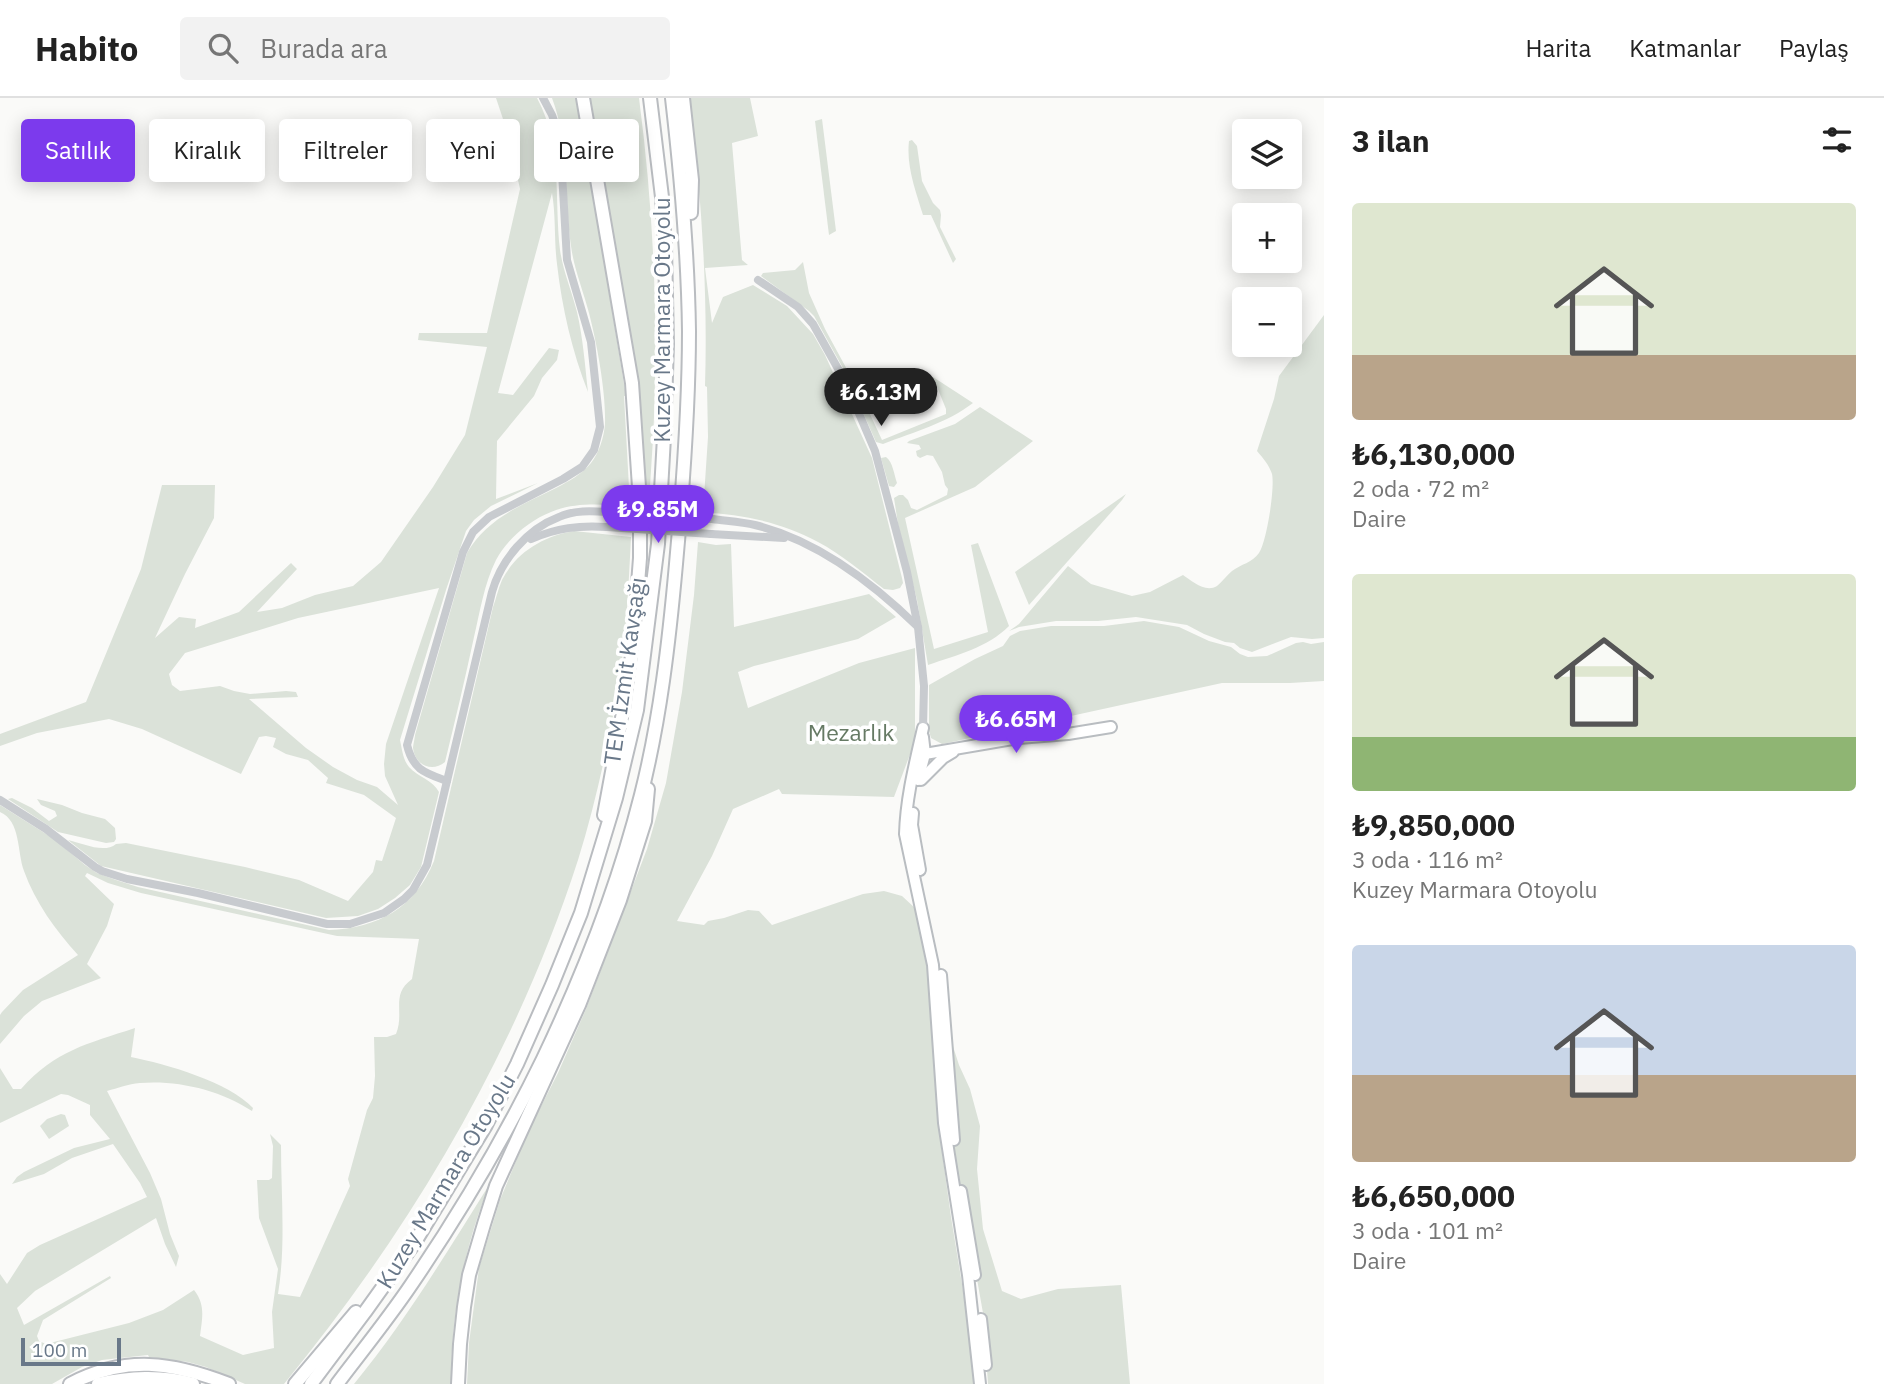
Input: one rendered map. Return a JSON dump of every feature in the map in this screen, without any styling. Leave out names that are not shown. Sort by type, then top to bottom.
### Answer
[{"type":"highway","name":"TEM İzmit Kavşağı","points":[[583,98],[632,383],[640,502],[640,558],[633,649],[595,870]]},
{"type":"highway","name":"Kuzey Marmara Otoyolu","points":[[311,1384],[415,1242],[486,1125],[517,1064],[581,913],[616,798],[637,710],[658,544],[666,391],[662,197],[650,98]]},
{"type":"highway","name":"Kuzey Marmara Otoyolu","points":[[337,1384],[410,1286],[444,1233],[492,1155],[542,1060],[591,946],[625,850],[641,794],[653,737],[672,607],[688,395],[689,329],[684,208],[672,98]]},
{"type":"highway","points":[[683,98],[692,180],[689,329]]},
{"type":"highway","points":[[458,1384],[469,1275],[484,1224],[496,1186],[579,1005],[620,900],[645,821],[653,737]]},
{"type":"highway","points":[[295,1384],[415,1242]]},
{"type":"highway","points":[[70,1384],[97,1371],[147,1364],[187,1369],[229,1384]]},
{"type":"highway","points":[[98,1384],[144,1377],[192,1384]]},
{"type":"main road","points":[[921,754],[1018,738],[1111,727]]},
{"type":"main road","points":[[923,728],[930,743],[936,748],[957,749]]},
{"type":"main road","points":[[923,728],[912,825],[940,963],[956,1161],[975,1270],[988,1384]]},
{"type":"main road","points":[[917,785],[926,772],[957,749]]},
{"type":"main road","points":[[921,754],[905,818],[905,834],[933,965],[944,1123],[974,1312],[981,1384]]},
{"type":"street","points":[[447,781],[421,770],[411,759],[407,745],[468,540],[489,517],[582,467],[594,450],[600,427],[591,342],[567,260],[557,129],[543,98]]},
{"type":"street","points":[[758,279],[809,318],[846,383],[876,451],[918,627],[924,685],[923,728]]},
{"type":"street","points":[[0,800],[46,829],[102,871],[316,922],[339,925],[362,921],[384,913],[404,899],[420,879],[429,858],[496,578],[519,545],[558,517],[592,511],[712,519],[757,526],[819,550],[846,568],[918,627]]},
{"type":"street","points":[[519,545],[566,527],[588,525],[791,538]]},
{"type":"green space","points":[[496,98],[537,98],[546,119],[534,119],[534,182],[556,182],[560,250],[579,322],[588,392],[572,345],[562,297],[552,193],[498,393],[513,395],[549,348],[559,350],[557,360],[542,378],[534,396],[497,441],[496,499],[538,483],[491,506],[474,520],[466,531],[446,590],[400,740],[409,767],[433,784],[439,792],[421,867],[410,885],[378,909],[358,916],[326,918],[101,866],[68,840],[99,848],[126,843],[245,867],[299,880],[348,901],[373,872],[376,860],[382,861],[396,818],[364,795],[326,783],[328,778],[308,760],[273,747],[276,738],[259,737],[241,774],[142,729],[109,719],[37,733],[0,746],[0,734],[86,702],[141,569],[162,485],[215,485],[214,518],[155,638],[179,617],[196,619],[195,628],[239,612],[291,563],[297,569],[257,612],[282,608],[315,595],[353,586],[381,562],[465,435],[487,347],[418,340],[419,333],[487,333],[520,189],[520,119],[503,119]],"holes":[[[439,588],[386,744],[385,776],[398,805],[377,787],[333,767],[306,748],[249,699],[298,697],[296,692],[250,694],[220,686],[180,691],[172,685],[169,674],[185,653],[298,618]]]},
{"type":"green space","points":[[552,98],[577,98],[580,119],[559,119]]},
{"type":"green space","points":[[589,98],[639,98],[648,178],[655,297],[654,428],[649,508],[646,507],[632,353],[603,182],[639,182],[639,119],[593,119]]},
{"type":"green space","points":[[690,98],[750,98],[758,136],[732,143],[742,260],[748,265],[705,268],[712,323],[723,297],[753,285],[787,306],[813,334],[872,458],[902,578],[900,588],[884,589],[835,552],[790,529],[733,515],[703,512],[708,437],[704,278]]},
{"type":"green space","points":[[822,119],[836,231],[829,235],[815,121]]},
{"type":"green space","points":[[912,140],[917,146],[922,181],[933,203],[940,210],[940,227],[956,259],[953,263],[931,215],[923,215],[910,169],[908,150],[909,141]]},
{"type":"green space","points":[[566,182],[591,182],[626,396],[630,506],[590,505],[561,509],[535,520],[506,545],[496,560],[485,588],[445,762],[435,767],[425,766],[414,754],[415,735],[467,553],[485,530],[506,514],[566,483],[583,471],[596,455],[604,434],[605,411],[600,368],[589,313],[572,255]]},
{"type":"green space","points":[[803,262],[809,293],[882,440],[946,414],[933,377],[973,403],[930,426],[883,444],[876,442],[844,370],[814,316],[761,276],[763,273],[795,270]]},
{"type":"green space","points":[[1324,315],[1324,638],[1291,637],[1252,652],[1187,625],[1136,617],[1056,621],[1009,631],[1019,624],[1068,566],[1091,584],[1132,596],[1150,592],[1183,575],[1199,585],[1212,588],[1256,556],[1262,547],[1267,526],[1273,481],[1269,468],[1257,451],[1279,376],[1293,357],[1302,357],[1302,345]]},
{"type":"green space","points":[[980,407],[1033,441],[975,487],[905,518],[934,649],[988,632],[971,545],[978,543],[1009,626],[981,645],[928,665],[917,600],[894,498],[903,495],[911,508],[917,510],[947,495],[948,489],[942,472],[933,456],[920,458],[916,451],[921,449],[919,445],[907,443],[955,424]]},
{"type":"green space","points":[[886,457],[892,465],[897,483],[894,487],[889,486],[881,458]]},
{"type":"green space","points":[[1126,494],[1122,500],[1029,605],[1015,572]]},
{"type":"green space","points":[[574,531],[631,537],[620,676],[588,826],[553,931],[524,1001],[491,1069],[456,1135],[375,1263],[331,1325],[284,1384],[245,1384],[206,1367],[148,1355],[102,1360],[82,1367],[52,1384],[0,1384],[0,1274],[7,1284],[27,1253],[147,1197],[113,1144],[72,1158],[44,1174],[12,1184],[24,1172],[74,1148],[110,1139],[90,1115],[90,1105],[68,1095],[61,1094],[0,1123],[0,1068],[13,1089],[21,1089],[47,1065],[73,1050],[135,1028],[131,1057],[179,1069],[213,1082],[253,1108],[252,1111],[213,1092],[169,1083],[136,1084],[107,1091],[150,1173],[179,1256],[176,1267],[156,1218],[35,1291],[17,1308],[24,1325],[110,1276],[111,1278],[43,1320],[37,1336],[39,1341],[46,1344],[129,1323],[163,1310],[194,1290],[202,1307],[200,1336],[243,1355],[274,1348],[272,1312],[278,1269],[259,1218],[257,1180],[272,1178],[273,1146],[270,1134],[281,1145],[282,1239],[278,1294],[300,1297],[350,1186],[348,1179],[367,1110],[373,1098],[374,1037],[396,1034],[401,991],[412,979],[419,939],[337,936],[141,893],[87,873],[85,876],[114,904],[107,926],[87,964],[101,978],[42,1001],[24,1016],[0,1044],[2,1012],[23,990],[78,955],[54,926],[34,894],[24,871],[12,822],[0,812],[0,805],[54,839],[97,873],[138,887],[329,930],[379,920],[405,903],[426,877],[434,861],[493,607],[502,580],[515,561],[532,547],[552,537]]},
{"type":"green space","name":"Mezarlık","points":[[698,542],[731,544],[734,627],[869,594],[896,617],[858,639],[738,672],[748,708],[859,663],[915,648],[915,741],[894,797],[782,794],[779,789],[733,809],[712,856],[677,921],[704,925],[708,921],[748,910],[759,911],[772,925],[863,894],[884,891],[902,896],[915,908],[930,983],[938,1123],[971,1339],[975,1384],[467,1384],[469,1343],[479,1268],[500,1200],[528,1132],[586,1009],[647,849],[666,783],[682,692]]},
{"type":"green space","points":[[1144,621],[1179,627],[1209,641],[1231,647],[1248,657],[1267,656],[1296,643],[1324,642],[1324,681],[1222,683],[942,744],[931,738],[929,685],[1003,646],[1010,636],[1020,631],[1051,626],[1104,626]]},
{"type":"green space","points":[[12,798],[49,821],[57,816],[55,811],[41,805],[37,799],[105,819],[115,828],[116,839],[106,843],[58,832],[8,799]]},
{"type":"green space","points":[[949,1034],[970,1089],[980,1126],[977,1169],[983,1229],[1002,1291],[1021,1299],[1058,1289],[1121,1285],[1130,1384],[988,1384],[983,1313],[956,1161]]},
{"type":"green space","points":[[65,1115],[69,1126],[49,1139],[40,1126],[47,1119]]},
{"type":"green space","points":[[489,1185],[472,1235],[458,1295],[451,1384],[354,1384],[408,1311]]}]
